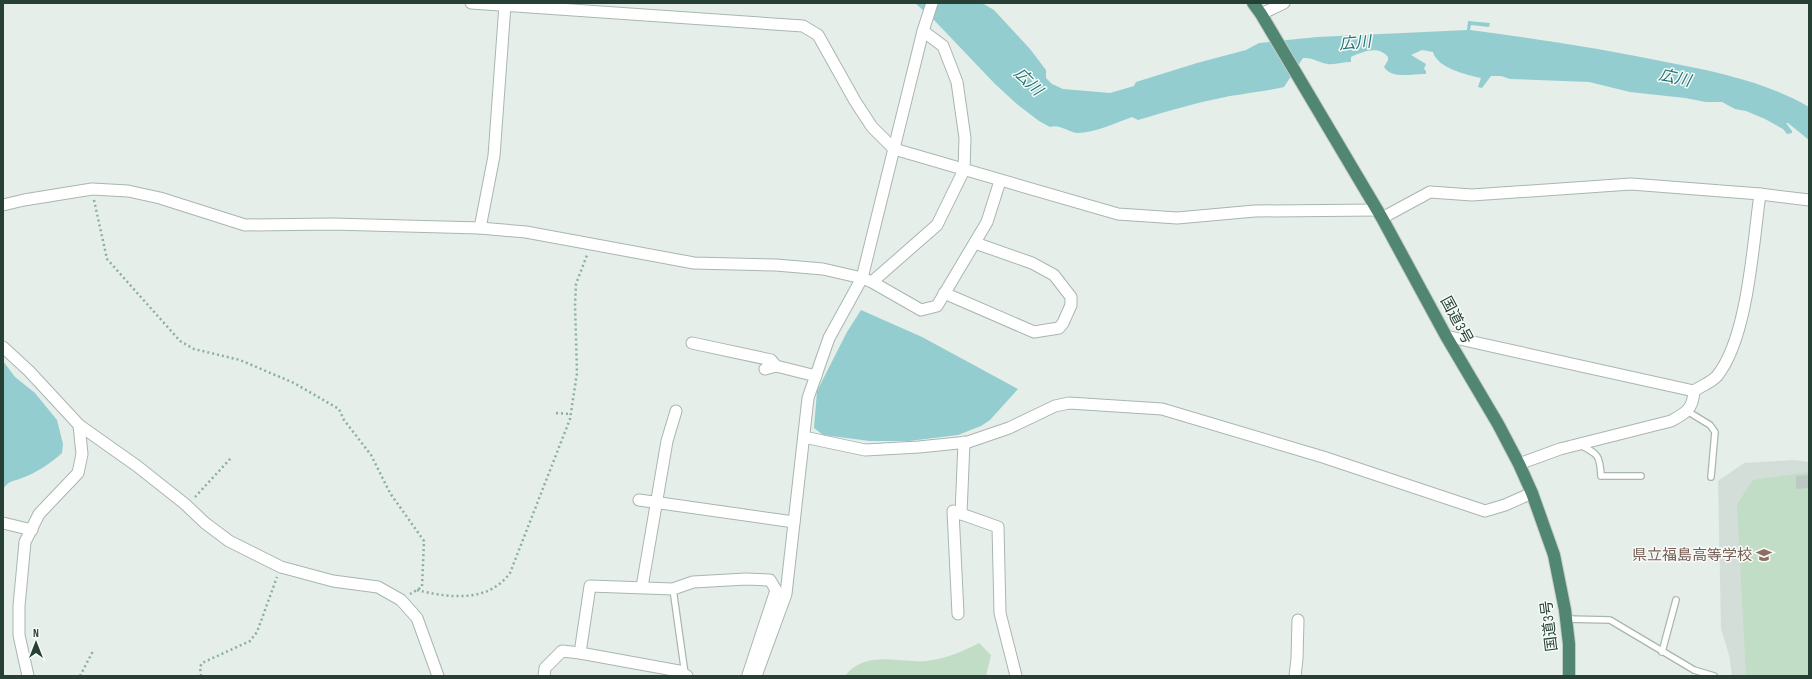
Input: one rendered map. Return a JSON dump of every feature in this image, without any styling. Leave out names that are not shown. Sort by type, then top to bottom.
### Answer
[{"type":"highway","name":"国道3号","points":[[1253,3],[1304,86],[1379,214],[1446,336],[1498,424],[1519,464],[1532,493],[1554,555],[1566,619],[1569,676]]},
{"type":"street","points":[[471,3],[803,26],[818,35],[855,101],[872,127],[894,149],[1118,214],[1177,218],[1255,211],[1379,214],[1430,192],[1472,195],[1630,184],[1760,194],[1809,200]]},
{"type":"street","points":[[867,280],[894,149],[924,27],[932,3]]},
{"type":"street","points":[[1261,14],[1284,3]]},
{"type":"street","points":[[480,228],[494,156],[505,5]]},
{"type":"street","points":[[756,676],[786,594],[808,398],[829,338],[867,280],[937,225],[964,170],[965,138],[957,82],[943,46],[924,27]]},
{"type":"street","points":[[3,205],[24,200],[92,189],[128,191],[160,198],[245,225],[332,224],[480,228],[526,232],[694,262],[776,265],[823,269],[867,280],[921,310],[937,306],[987,222],[1000,181]]},
{"type":"street","points":[[1446,336],[1694,391],[1716,378],[1727,362],[1743,313],[1760,194]]},
{"type":"street","points":[[944,293],[1034,332],[1059,328],[1063,323],[1071,305],[1071,297],[1054,275],[1032,263],[975,243]]},
{"type":"street","points":[[692,343],[771,360],[776,366]]},
{"type":"street","points":[[3,347],[29,371],[79,425],[137,466],[187,506],[205,524],[229,541],[281,567],[333,581],[378,587],[401,600],[417,618],[438,676]]},
{"type":"street","points":[[764,369],[776,366],[816,376]]},
{"type":"street","points":[[1519,464],[1560,449],[1671,421],[1685,414],[1694,401],[1694,391]]},
{"type":"street","points":[[804,438],[865,450],[964,442],[1009,428],[1055,406],[1069,403],[1156,408],[1323,458],[1485,511],[1505,505],[1532,493]]},
{"type":"street","points":[[642,587],[658,502],[667,441],[676,411]]},
{"type":"street","points":[[28,676],[20,635],[19,606],[25,542],[39,514],[78,473],[82,454],[79,425]]},
{"type":"street","points":[[961,514],[964,442]]},
{"type":"street","points":[[639,500],[794,522]]},
{"type":"street","points":[[958,614],[953,511],[998,527],[1000,613],[1016,676]]},
{"type":"street","points":[[3,523],[32,530]]},
{"type":"street","points":[[580,653],[590,586],[673,589],[693,582],[746,579],[770,580],[776,590],[748,675],[750,676]]},
{"type":"street","points":[[1295,676],[1298,620]]},
{"type":"street","points":[[544,676],[545,668],[562,651],[679,671],[686,675]]},
{"type":"lane","points":[[1687,411],[1710,425],[1715,432],[1712,477]]},
{"type":"lane","points":[[1579,444],[1596,453],[1600,461],[1601,476],[1642,476]]},
{"type":"lane","points":[[673,589],[686,675]]},
{"type":"lane","points":[[1662,652],[1676,600]]},
{"type":"lane","points":[[1566,619],[1610,620],[1694,670],[1714,676]]},
{"type":"path","points":[[92,189],[107,259],[180,341],[194,349],[240,360],[287,380],[339,409],[344,420],[371,456],[390,493],[424,541],[422,587],[401,600]]},
{"type":"path","points":[[417,590],[434,594],[465,597],[488,591],[506,580],[510,573],[571,414],[577,373],[575,305],[576,284],[590,244]]},
{"type":"path","points":[[556,413],[571,414]]},
{"type":"path","points":[[187,506],[231,458]]},
{"type":"path","points":[[201,676],[200,667],[202,663],[250,641],[257,632],[281,567]]},
{"type":"path","points":[[80,676],[94,651]]},
{"type":"shaded area","name":"県立福島高等学校","points":[[1794,460],[1809,462],[1809,676],[1732,676],[1729,655],[1721,629],[1718,481],[1744,463]]},
{"type":"green space","name":"県立福島高等学校","points":[[1809,472],[1809,676],[1746,676],[1737,504],[1753,480]]},
{"type":"green space","points":[[979,643],[991,655],[986,676],[845,676],[854,667],[864,662],[886,659],[910,661],[933,660],[968,649]]},
{"type":"water","name":"広川","points":[[915,3],[982,3],[994,10],[1030,49],[1046,70],[1046,78],[1052,84],[1063,89],[1110,93],[1134,86],[1136,82],[1197,63],[1246,50],[1259,43],[1317,37],[1467,30],[1468,21],[1490,23],[1489,27],[1471,25],[1470,30],[1571,45],[1707,70],[1742,79],[1777,91],[1809,107],[1809,140],[1788,123],[1786,123],[1792,133],[1787,134],[1783,129],[1765,119],[1746,111],[1735,109],[1722,102],[1706,102],[1685,98],[1630,92],[1589,82],[1510,79],[1501,76],[1491,76],[1482,88],[1478,87],[1481,78],[1453,70],[1440,62],[1433,52],[1422,50],[1411,55],[1426,64],[1424,69],[1426,74],[1398,75],[1392,73],[1384,67],[1388,57],[1384,53],[1375,50],[1351,57],[1351,62],[1333,64],[1328,64],[1310,58],[1303,58],[1284,87],[1218,98],[1138,120],[1132,117],[1098,130],[1077,133],[1061,127],[1050,127],[1039,121],[1018,105],[995,84],[934,20]]},
{"type":"water","points":[[861,310],[922,337],[1018,389],[990,420],[981,426],[958,435],[909,441],[870,441],[823,435],[814,428],[817,391],[847,332]]},
{"type":"water","points":[[3,361],[15,377],[35,393],[57,420],[63,444],[62,453],[53,460],[33,473],[9,483],[3,489]]},
{"type":"building","points":[[1808,475],[1808,488],[1796,489],[1796,476]]},
{"type":"place","name":"県立福島高等学校","points":[[1764,555]]}]
